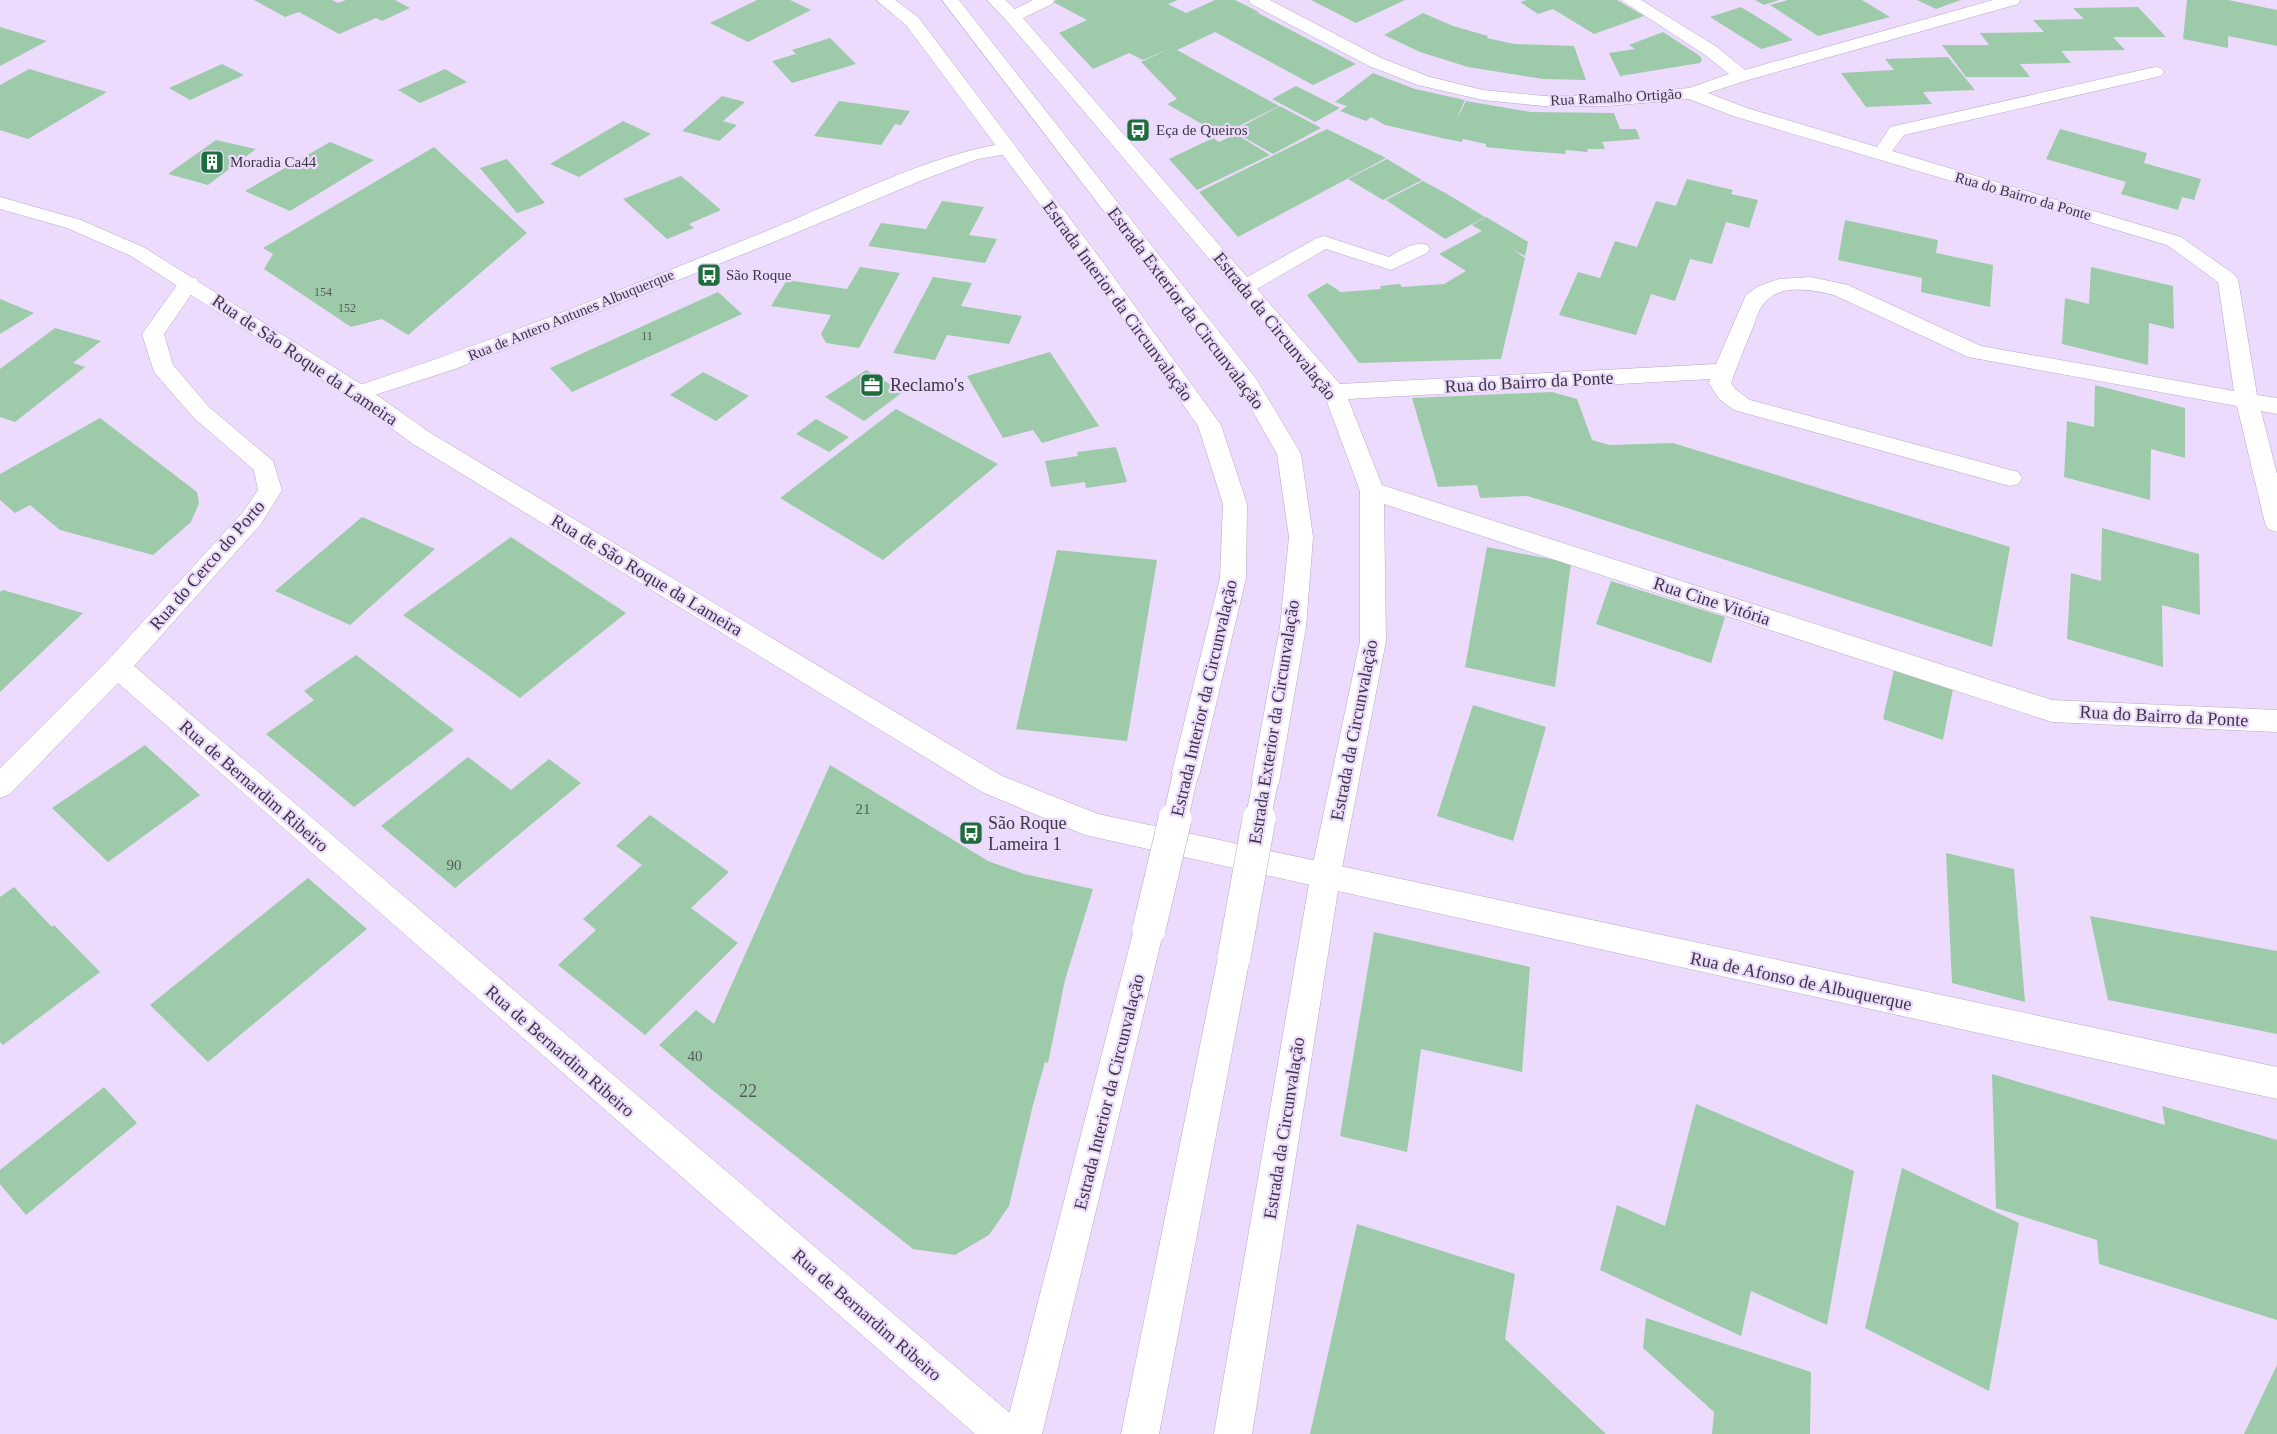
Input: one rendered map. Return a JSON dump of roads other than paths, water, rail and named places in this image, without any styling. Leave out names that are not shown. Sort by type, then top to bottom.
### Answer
[{"type":"street","name":"Estrada Interior da Circunvalação","points":[[884,0],[912,21],[1006,149],[1098,269],[1209,425],[1236,504],[1233,578],[1150,929],[1023,1434]]},
{"type":"street","name":"Estrada Exterior da Circunvalação","points":[[950,0],[1249,385],[1289,454],[1301,537],[1293,627],[1234,956],[1140,1434]]},
{"type":"street","name":"Estrada da Circunvalação","points":[[995,0],[1013,17],[1334,392],[1372,491],[1373,641],[1325,878],[1233,1434]]},
{"type":"street","points":[[1013,17],[1046,0]]},
{"type":"street","name":"Rua Ramalho Ortigão","points":[[1257,0],[1375,62],[1424,81],[1483,94],[1552,101],[1607,101],[1691,93],[1742,76],[2012,0]]},
{"type":"street","points":[[1629,0],[1712,52],[1742,76]]},
{"type":"street","points":[[1881,154],[1897,131],[2155,72]]},
{"type":"street","name":"Rua do Bairro da Ponte","points":[[1691,93],[1740,112],[2174,241],[2228,279],[2247,402],[2277,523]]},
{"type":"street","name":"Rua de Antero Antunes Albuquerque","points":[[359,393],[456,361],[774,235],[918,174],[974,154],[1006,149]]},
{"type":"street","name":"Rua de São Roque da Lameira","points":[[0,202],[74,224],[138,252],[359,393],[421,438],[992,784],[1094,826],[1325,878]]},
{"type":"street","points":[[1244,288],[1324,242],[1391,264],[1420,249]]},
{"type":"street","name":"Rua do Cerco do Porto","points":[[0,786],[117,667],[252,518],[270,490],[265,466],[201,412],[162,367],[153,334],[189,283]]},
{"type":"street","points":[[2010,478],[1742,405],[1728,394],[1720,383],[1754,300],[1766,291],[1786,284],[1811,283],[1841,290],[1976,352],[2277,406]]},
{"type":"street","name":"Rua do Bairro da Ponte","points":[[1334,392],[1724,371]]},
{"type":"street","name":"Rua Cine Vitória","points":[[1372,491],[2052,711]]},
{"type":"street","name":"Rua de Bernardim Ribeiro","points":[[117,667],[1004,1434]]},
{"type":"street","name":"Rua do Bairro da Ponte","points":[[2052,711],[2277,721]]},
{"type":"street","name":"Rua de Afonso de Albuquerque","points":[[1325,878],[2277,1084]]},
{"type":"place","name":"Eça de Queiros","points":[[1138,130]]},
{"type":"place","name":"Moradia Ca44","points":[[212,162]]},
{"type":"place","name":"São Roque","points":[[709,275]]},
{"type":"place","name":"Reclamo's","points":[[872,385]]},
{"type":"place","name":"São Roque Lameira 1","points":[[971,833]]}]
